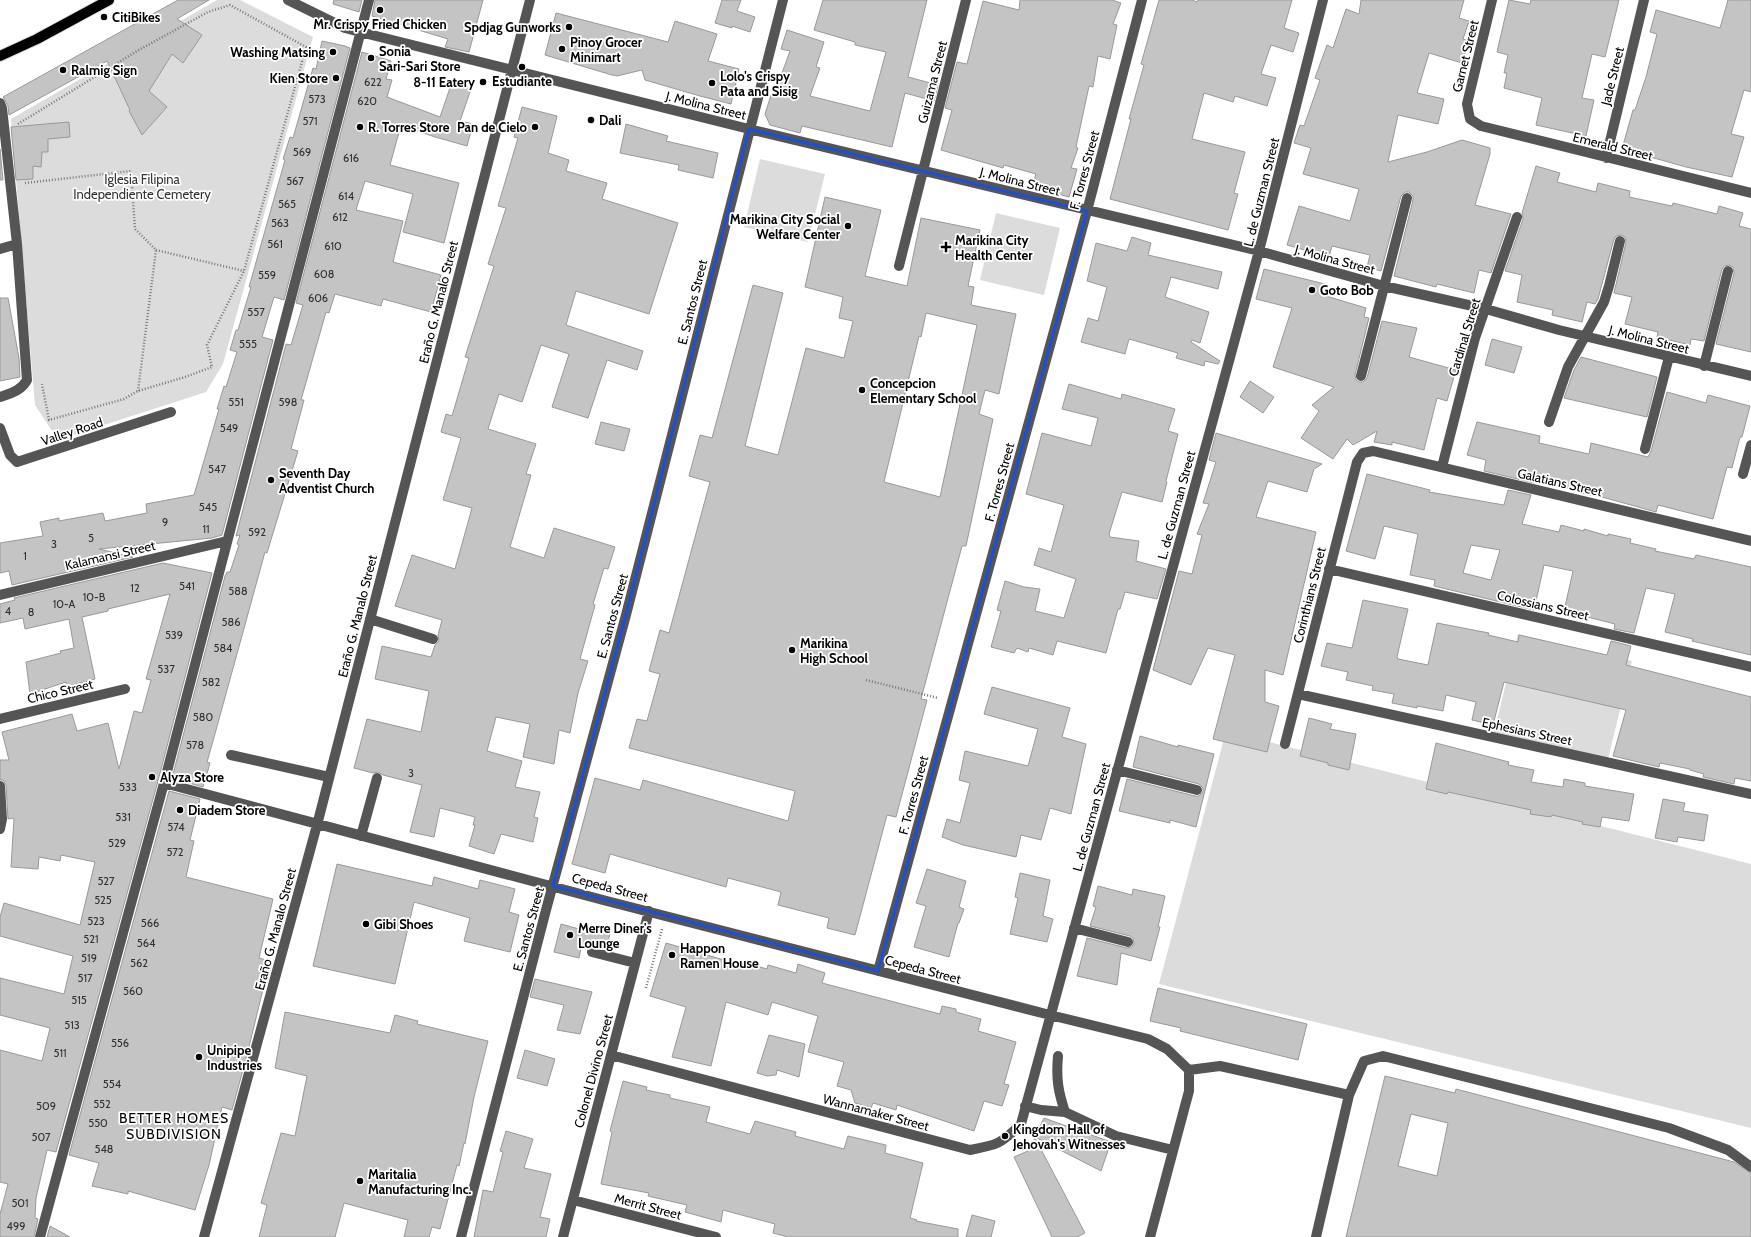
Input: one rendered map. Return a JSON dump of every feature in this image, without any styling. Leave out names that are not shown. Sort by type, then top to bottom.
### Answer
[{"type":"main road","points":[[0,56],[37,39],[109,0]]},
{"type":"street","name":"J. Molina Street","points":[[288,0],[345,28],[360,32],[749,130],[1259,251],[1384,286],[1486,309],[1584,336],[1704,366],[1751,376]]},
{"type":"street","points":[[40,1237],[164,783],[226,541],[369,0]]},
{"type":"street","name":"Eraño G. Manalo Street","points":[[204,1237],[317,825],[530,0]]},
{"type":"street","name":"E. Santos Street","points":[[461,1237],[630,600],[783,0]]},
{"type":"street","name":"Guizama Street","points":[[899,266],[966,0]]},
{"type":"street","name":"F. Torres Street","points":[[878,971],[1087,211],[1142,0]]},
{"type":"street","name":"L. de Guzman Street","points":[[1050,1016],[1259,251],[1323,0]]},
{"type":"street","name":"Garnet Street","points":[[1470,119],[1467,104],[1492,0]]},
{"type":"street","name":"Jade Street","points":[[1606,158],[1644,0]]},
{"type":"street","points":[[0,103],[2,108],[17,244],[27,380],[24,387],[0,397]]},
{"type":"street","name":"Emerald Street","points":[[1470,119],[1481,126],[1606,158],[1750,190]]},
{"type":"street","points":[[1361,376],[1407,198]]},
{"type":"street","name":"Cardinal Street","points":[[1442,467],[1475,338],[1518,217]]},
{"type":"street","points":[[1549,422],[1568,367],[1604,302],[1620,241]]},
{"type":"street","points":[[0,250],[17,244]]},
{"type":"street","points":[[1704,366],[1728,271]]},
{"type":"street","points":[[1645,449],[1669,357]]},
{"type":"street","name":"Valley Road","points":[[0,428],[10,455],[17,462],[171,412]]},
{"type":"street","points":[[1743,474],[1751,445]]},
{"type":"street","name":"Galatians Street","points":[[1364,454],[1374,451],[1751,541]]},
{"type":"street","name":"Corinthians Street","points":[[1284,744],[1357,462],[1364,454]]},
{"type":"street","name":"Kalamansi Street","points":[[0,595],[226,541]]},
{"type":"street","name":"Colossians Street","points":[[1330,569],[1751,667]]},
{"type":"street","points":[[370,619],[433,639]]},
{"type":"street","name":"Chico Street","points":[[0,719],[125,689]]},
{"type":"street","name":"Ephesians Street","points":[[1298,694],[1751,794]]},
{"type":"street","points":[[230,755],[329,777]]},
{"type":"street","points":[[1117,770],[1197,790]]},
{"type":"street","points":[[361,836],[378,778]]},
{"type":"street","name":"Cepeda Street","points":[[164,783],[317,825],[1050,1016],[1148,1040],[1167,1049],[1189,1070]]},
{"type":"street","points":[[0,786],[2,819],[0,829]]},
{"type":"street","name":"Colonel Divino Street","points":[[563,1237],[649,911]]},
{"type":"street","points":[[1074,928],[1128,942]]},
{"type":"street","points":[[592,952],[635,963]]},
{"type":"street","name":"Wannamaker Street","points":[[611,1055],[970,1150],[995,1145],[1005,1140],[1020,1124],[1050,1016]]},
{"type":"street","points":[[1058,1056],[1056,1076],[1058,1093],[1065,1112]]},
{"type":"street","points":[[1316,1237],[1349,1095],[1364,1061],[1383,1056],[1669,1128],[1728,1150],[1751,1167]]},
{"type":"street","points":[[1150,1237],[1189,1091],[1189,1070],[1220,1066],[1349,1095]]},
{"type":"street","points":[[1026,1106],[1041,1110],[1065,1112],[1116,1136],[1173,1150]]},
{"type":"street","name":"Merrit Street","points":[[573,1200],[716,1237]]},
{"type":"path","points":[[16,125],[137,51],[208,12],[230,5],[306,47],[244,271],[207,345],[212,367],[138,391],[124,399],[49,420],[41,381]]},
{"type":"path","points":[[18,184],[131,171],[135,229],[156,250],[244,271]]},
{"type":"path","points":[[138,391],[156,250]]},
{"type":"path","points":[[866,680],[952,702]]},
{"type":"highlighted area","points":[[749,129],[1087,211],[878,971],[553,886],[626,615]]},
{"type":"green space","name":"Iglesia Filipina Independiente Cemetery","points":[[217,0],[240,0],[313,37],[223,364],[206,392],[58,440],[35,405],[11,119]]},
{"type":"green space","points":[[760,159],[825,174],[808,242],[744,227]]},
{"type":"green space","points":[[996,213],[1060,228],[1044,295],[980,280]]},
{"type":"green space","points":[[1518,634],[1632,661],[1608,759],[1494,732]]},
{"type":"green space","points":[[1226,731],[1751,864],[1751,1128],[1159,984]]},
{"type":"building","points":[[178,0],[209,0],[177,19],[202,35],[183,63],[172,54],[149,91],[167,107],[142,135],[129,111],[130,110],[107,61],[9,115],[8,106],[3,97]]},
{"type":"building","points":[[334,0],[362,0],[359,12],[333,4]]},
{"type":"building","points":[[375,0],[483,0],[469,52],[445,47],[448,39],[372,16]]},
{"type":"building","points":[[722,0],[741,0],[737,11],[755,17],[750,32],[732,26],[732,28],[715,23]]},
{"type":"building","points":[[823,0],[927,0],[908,77],[938,85],[934,101],[905,93],[892,147],[802,126],[800,133],[770,125],[765,114],[771,95],[774,95],[790,51],[781,49],[787,30],[824,42],[816,67],[820,68],[810,96],[870,111],[886,52],[855,45],[855,42],[814,30]]},
{"type":"building","points":[[1020,0],[1112,0],[1121,3],[1113,24],[1117,25],[1110,59],[1098,56],[1093,87],[1089,86],[1076,147],[1078,148],[1071,168],[1077,169],[1069,197],[1032,187],[1036,174],[1004,165],[1003,168],[941,150],[952,110],[945,108],[957,62],[967,64],[983,1],[1019,10]]},
{"type":"building","points":[[1159,0],[1192,0],[1197,2],[1198,0],[1292,0],[1284,28],[1299,33],[1293,52],[1271,45],[1261,74],[1276,78],[1267,106],[1235,96],[1233,102],[1204,93],[1192,139],[1245,152],[1234,193],[1238,194],[1228,230],[1110,199],[1131,119],[1129,119],[1144,65],[1141,64]]},
{"type":"building","points":[[1361,0],[1464,0],[1459,18],[1469,21],[1463,39],[1469,41],[1462,63],[1429,53],[1417,93],[1444,99],[1438,124],[1398,115],[1388,162],[1427,152],[1462,140],[1490,148],[1490,154],[1475,205],[1511,214],[1491,273],[1479,270],[1474,293],[1437,284],[1436,287],[1394,276],[1413,200],[1413,196],[1409,192],[1405,192],[1401,196],[1381,271],[1367,267],[1370,255],[1332,246],[1329,257],[1287,245],[1299,206],[1350,221],[1359,189],[1303,174],[1311,148],[1294,143],[1300,125],[1304,126],[1320,80],[1315,78],[1327,45],[1333,48],[1346,9],[1359,14]]},
{"type":"building","points":[[1509,0],[1530,4],[1531,0],[1619,0],[1605,57],[1592,54],[1582,98],[1594,100],[1586,136],[1536,125],[1542,98],[1504,88],[1507,73],[1504,73],[1508,55],[1497,52]]},
{"type":"building","points":[[1728,0],[1751,0],[1751,92],[1744,90],[1731,134],[1744,137],[1732,177],[1686,167],[1622,149],[1633,110],[1635,110],[1646,77],[1657,34],[1650,32],[1656,10],[1720,28]]},
{"type":"building","points":[[556,13],[668,42],[675,21],[717,34],[708,61],[739,69],[731,104],[645,80],[642,70],[617,76],[545,55]]},
{"type":"building","points":[[322,41],[350,48],[284,300],[274,297],[262,337],[273,340],[222,535],[212,538],[99,549],[133,557],[12,585],[9,571],[0,573],[0,543],[43,536],[40,522],[59,518],[59,521],[103,513],[105,521],[147,513],[146,504],[194,495],[219,409],[217,409],[224,386],[226,387],[237,352],[230,350],[236,330],[238,330],[251,287],[249,287],[285,160],[283,159],[290,137],[293,138],[313,68],[316,69]]},
{"type":"building","points":[[362,52],[391,61],[386,79],[392,80],[387,97],[440,117],[452,82],[471,89],[460,121],[473,124],[467,146],[401,125],[390,165],[459,183],[444,243],[403,232],[413,194],[365,181],[356,210],[403,221],[393,262],[441,275],[431,312],[383,299],[381,306],[335,294],[329,313],[326,312],[301,400],[304,400],[291,449],[298,451],[267,553],[265,552],[207,762],[210,763],[203,787],[172,778],[225,576],[227,572],[230,572],[239,545],[237,544],[240,535],[236,536],[286,344],[291,345],[303,305],[296,303]]},
{"type":"building","points":[[522,107],[557,116],[548,153],[569,160],[566,171],[607,183],[602,199],[678,223],[649,314],[576,291],[566,325],[643,351],[637,370],[607,360],[588,418],[552,407],[569,354],[541,345],[522,402],[499,394],[488,429],[536,444],[526,474],[531,475],[510,547],[544,558],[554,528],[615,547],[608,569],[604,568],[593,604],[595,605],[580,659],[588,661],[578,693],[570,733],[559,730],[554,764],[523,757],[530,724],[496,717],[487,751],[522,761],[515,787],[540,792],[534,817],[538,818],[533,842],[501,834],[494,854],[469,846],[475,825],[473,825],[475,817],[440,808],[434,837],[410,832],[422,785],[383,775],[378,772],[373,773],[354,768],[367,719],[421,732],[429,691],[375,679],[382,646],[431,657],[435,645],[439,641],[438,635],[442,620],[395,606],[412,555],[455,569],[472,508],[443,500],[461,438],[441,432],[446,414],[452,416],[469,358],[465,357],[494,266],[488,264],[506,208],[498,206],[518,138],[514,137]]},
{"type":"building","points":[[69,122],[70,137],[48,139],[48,152],[42,152],[41,167],[33,166],[33,179],[16,180],[11,127]]},
{"type":"building","points":[[626,124],[668,136],[666,141],[718,153],[713,178],[678,170],[679,165],[620,153]]},
{"type":"building","points":[[0,149],[3,180],[0,180]]},
{"type":"building","points":[[1536,166],[1560,173],[1557,182],[1596,192],[1598,183],[1630,191],[1629,197],[1672,206],[1673,203],[1717,214],[1719,206],[1743,213],[1739,226],[1751,229],[1751,352],[1716,344],[1734,273],[1733,267],[1729,265],[1724,266],[1722,269],[1704,341],[1691,339],[1690,345],[1657,337],[1658,332],[1625,324],[1632,297],[1614,293],[1626,242],[1625,237],[1621,235],[1616,236],[1614,239],[1598,299],[1595,304],[1587,302],[1582,322],[1552,315],[1553,310],[1517,302],[1522,275],[1505,271],[1523,219],[1522,213]]},
{"type":"building","points":[[825,197],[881,210],[865,276],[907,286],[921,218],[980,230],[968,286],[974,287],[971,305],[1016,314],[999,394],[985,390],[979,414],[993,419],[966,546],[962,546],[921,699],[927,700],[896,817],[887,815],[855,935],[827,928],[829,918],[778,905],[781,892],[728,878],[726,887],[610,854],[605,873],[572,864],[595,778],[640,790],[643,780],[788,821],[795,791],[629,748],[637,719],[647,721],[660,674],[649,671],[660,630],[669,633],[710,482],[689,476],[700,435],[712,438],[753,285],[783,293],[745,446],[778,455],[806,348],[844,358],[853,321],[839,318],[843,297],[805,287]],"holes":[[[926,313],[977,325],[940,497],[884,482],[919,336],[921,337]]]},
{"type":"building","points":[[1132,237],[1151,243],[1148,255],[1222,272],[1218,289],[1171,277],[1165,297],[1209,312],[1200,343],[1192,340],[1191,342],[1220,361],[1218,364],[1205,361],[1204,366],[1176,358],[1178,353],[1129,339],[1125,354],[1081,342],[1088,318],[1098,321],[1107,287],[1087,281],[1096,243],[1127,251]]},
{"type":"building","points":[[1264,269],[1329,285],[1326,296],[1366,308],[1364,317],[1369,318],[1355,375],[1356,380],[1359,382],[1363,382],[1367,378],[1382,321],[1417,328],[1409,357],[1456,370],[1447,401],[1437,398],[1424,450],[1392,442],[1392,445],[1374,442],[1377,431],[1353,445],[1347,439],[1333,459],[1301,438],[1319,411],[1312,405],[1334,387],[1273,367],[1292,308],[1256,299]]},
{"type":"building","points":[[0,298],[8,298],[19,358],[20,377],[0,381]]},
{"type":"building","points":[[1492,339],[1522,347],[1514,373],[1485,365]]},
{"type":"building","points":[[1581,357],[1657,377],[1647,417],[1564,398],[1574,370]]},
{"type":"building","points":[[1250,381],[1274,397],[1263,413],[1240,397]]},
{"type":"building","points":[[1069,384],[1121,399],[1122,394],[1175,409],[1168,431],[1178,434],[1162,502],[1122,492],[1109,534],[1110,537],[1139,541],[1136,561],[1166,569],[1157,599],[1125,592],[1120,609],[1118,609],[1106,653],[1057,641],[1053,655],[1029,648],[1028,652],[1017,648],[1014,653],[991,647],[1001,611],[997,610],[1005,581],[1024,587],[1040,589],[1035,611],[1064,618],[1076,579],[1034,565],[1039,548],[1051,552],[1064,505],[1026,494],[1042,433],[1091,446],[1098,418],[1062,409]]},
{"type":"building","points":[[1667,392],[1706,403],[1708,395],[1750,406],[1732,468],[1727,467],[1713,519],[1658,505],[1656,512],[1602,497],[1580,493],[1581,491],[1535,481],[1534,483],[1484,471],[1486,460],[1467,455],[1477,422],[1540,436],[1539,443],[1589,454],[1591,443],[1648,457]]},
{"type":"building","points":[[601,422],[630,429],[624,451],[595,444]]},
{"type":"building","points":[[1216,433],[1322,464],[1314,469],[1307,492],[1268,481],[1256,517],[1316,532],[1283,675],[1265,670],[1265,702],[1279,706],[1267,752],[1213,739],[1235,655],[1208,648],[1191,685],[1153,670],[1179,571],[1192,574],[1202,535],[1197,534],[1209,504],[1203,503],[1216,462],[1209,460]]},
{"type":"building","points":[[1367,474],[1430,490],[1429,492],[1504,505],[1508,490],[1531,495],[1522,524],[1559,532],[1561,525],[1584,531],[1584,529],[1608,536],[1608,534],[1631,539],[1630,543],[1656,549],[1655,551],[1694,559],[1696,555],[1751,567],[1751,655],[1692,641],[1693,639],[1665,632],[1675,594],[1646,588],[1634,633],[1614,629],[1615,624],[1564,611],[1573,571],[1544,565],[1534,610],[1434,586],[1435,580],[1410,575],[1418,534],[1384,526],[1375,559],[1346,551]],"holes":[[[1471,545],[1500,550],[1491,580],[1463,573]]]},
{"type":"building","points":[[163,563],[212,573],[158,781],[56,1152],[47,1150],[36,1198],[35,1218],[38,1219],[34,1237],[0,1237],[0,1214],[8,1184],[0,1182],[0,1050],[42,1061],[50,1028],[0,1015],[0,978],[64,994],[73,956],[0,936],[0,917],[4,903],[80,925],[95,862],[61,855],[60,861],[39,857],[38,869],[11,867],[14,818],[8,819],[6,785],[3,780],[0,780],[0,760],[9,760],[2,732],[72,714],[77,731],[108,723],[119,769],[134,711],[142,713],[151,680],[146,679],[170,594],[82,617],[95,679],[67,687],[66,682],[30,694],[26,662],[74,648],[69,619],[25,629],[23,618],[0,623],[0,604],[15,600],[14,598]]},
{"type":"building","points":[[1363,600],[1408,609],[1397,657],[1398,659],[1428,665],[1437,623],[1489,633],[1488,635],[1518,642],[1519,635],[1607,655],[1611,641],[1631,646],[1626,665],[1751,697],[1751,781],[1735,778],[1734,784],[1703,777],[1704,774],[1690,769],[1660,763],[1659,767],[1613,756],[1626,710],[1504,682],[1493,725],[1472,720],[1476,702],[1446,695],[1443,711],[1392,703],[1394,694],[1372,690],[1373,686],[1346,680],[1348,672],[1321,666],[1327,643],[1352,648]]},
{"type":"building","points":[[992,687],[1070,708],[1062,737],[1086,744],[1071,814],[1050,808],[1041,840],[1021,835],[1016,857],[963,845],[942,837],[947,819],[960,823],[970,783],[959,780],[965,751],[1028,766],[1038,729],[984,714]]},
{"type":"building","points":[[1309,718],[1332,724],[1330,729],[1356,734],[1349,770],[1300,756]]},
{"type":"building","points":[[1140,736],[1178,747],[1178,745],[1214,754],[1196,827],[1170,820],[1170,823],[1119,811],[1127,779],[1195,796],[1199,796],[1203,792],[1203,788],[1199,784],[1133,767]]},
{"type":"building","points":[[1436,743],[1509,762],[1508,765],[1534,770],[1531,782],[1563,787],[1564,779],[1585,783],[1585,786],[1634,794],[1629,821],[1602,817],[1600,827],[1582,824],[1583,822],[1552,815],[1551,817],[1530,814],[1531,810],[1448,792],[1447,794],[1426,789]]},
{"type":"building","points":[[169,791],[200,799],[190,840],[194,841],[186,877],[273,899],[259,958],[270,961],[246,1059],[232,1110],[222,1107],[209,1165],[195,1210],[128,1191],[128,1194],[92,1186],[99,1163],[69,1155]]},
{"type":"building","points":[[1663,799],[1685,803],[1683,811],[1708,815],[1704,841],[1678,837],[1677,842],[1655,838]]},
{"type":"building","name":"Gibi Shoes","points":[[337,864],[432,886],[434,877],[478,889],[480,880],[515,889],[509,912],[519,915],[510,952],[464,941],[470,918],[414,902],[395,984],[313,966]]},
{"type":"building","points":[[927,869],[966,881],[959,907],[964,909],[958,923],[949,957],[914,947],[926,906],[916,903]]},
{"type":"building","points":[[1020,873],[1050,880],[1043,916],[1053,919],[1047,942],[1010,934],[1018,898],[1015,897]]},
{"type":"building","points":[[1098,886],[1132,895],[1133,889],[1165,896],[1158,927],[1160,927],[1151,961],[1121,953],[1117,985],[1077,976],[1087,938],[1127,948],[1132,947],[1134,943],[1133,938],[1130,936],[1090,926],[1096,907],[1093,906]]},
{"type":"building","points":[[561,924],[590,932],[592,926],[611,930],[606,949],[593,946],[586,949],[581,948],[579,958],[554,952]]},
{"type":"building","points":[[666,943],[748,967],[749,964],[767,969],[768,965],[796,973],[798,964],[825,973],[822,983],[940,1014],[942,1006],[956,1009],[956,1012],[981,1019],[978,1031],[1016,1042],[1004,1084],[1009,1085],[1002,1106],[984,1101],[974,1131],[897,1105],[896,1110],[873,1103],[871,1108],[855,1103],[851,1090],[837,1086],[844,1062],[808,1052],[818,1016],[772,1002],[768,1015],[726,1002],[711,1066],[672,1057],[686,1007],[650,996]]},
{"type":"building","points":[[535,979],[592,992],[580,1034],[557,1030],[564,1005],[530,997]]},
{"type":"building","points":[[1158,988],[1307,1024],[1298,1060],[1180,1031],[1181,1028],[1150,1021]]},
{"type":"building","points":[[285,1012],[390,1033],[395,1015],[418,1021],[417,1024],[488,1041],[459,1166],[457,1165],[440,1229],[432,1227],[429,1237],[404,1237],[408,1220],[344,1203],[335,1237],[259,1237],[267,1205],[261,1203],[281,1133],[295,1136],[307,1076],[275,1068]]},
{"type":"building","points":[[769,1035],[805,1044],[799,1077],[777,1070],[776,1075],[767,1076],[757,1073]]},
{"type":"building","points":[[525,1050],[555,1059],[547,1086],[517,1078]]},
{"type":"building","points":[[1385,1076],[1455,1093],[1456,1089],[1734,1162],[1751,1173],[1751,1237],[1346,1237]],"holes":[[[1411,1114],[1448,1123],[1437,1176],[1398,1166]]]},
{"type":"building","points":[[623,1081],[647,1087],[646,1090],[670,1095],[670,1098],[710,1107],[706,1122],[750,1134],[755,1121],[796,1132],[795,1136],[844,1149],[848,1136],[886,1145],[885,1153],[923,1163],[910,1218],[917,1220],[916,1221],[958,1229],[958,1237],[788,1237],[773,1233],[775,1224],[723,1210],[721,1222],[685,1212],[687,1205],[648,1196],[649,1193],[601,1184],[612,1132],[610,1131]]},
{"type":"building","points":[[1044,1118],[1111,1142],[1101,1171],[1035,1137]]},
{"type":"building","points":[[506,1131],[533,1139],[524,1168],[551,1174],[540,1217],[550,1219],[546,1237],[474,1237],[483,1190],[493,1192],[503,1152],[500,1151]]},
{"type":"building","points":[[1035,1138],[1085,1233],[1077,1237],[1052,1237],[1014,1157],[1028,1151]]},
{"type":"building","points":[[972,1215],[995,1221],[991,1237],[966,1237]]},
{"type":"building","points":[[50,1226],[70,1237],[47,1237]]},
{"type":"place","name":"Mr. Crispy Fried Chicken","points":[[380,10]]},
{"type":"place","name":"CitiBikes","points":[[104,17]]},
{"type":"place","name":"Spdjag Gunworks","points":[[569,27]]},
{"type":"place","name":"Pinoy Grocer Minimart","points":[[562,49]]},
{"type":"place","name":"Washing Matsing","points":[[333,52]]},
{"type":"place","name":"Sonia Sari-Sari Store","points":[[371,58]]},
{"type":"place","name":"Estudiante","points":[[522,67]]},
{"type":"place","name":"Ralmig Sign","points":[[63,70]]},
{"type":"place","name":"Kien Store","points":[[336,78]]},
{"type":"place","name":"8-11 Eatery","points":[[483,82]]},
{"type":"place","name":"Lolo's Crispy Pata and Sisig","points":[[712,83]]},
{"type":"place","name":"Dali","points":[[591,120]]},
{"type":"place","name":"R. Torres Store","points":[[360,127]]},
{"type":"place","name":"Pan de Cielo","points":[[535,127]]},
{"type":"place","name":"Marikina City Social Welfare Center","points":[[848,226]]},
{"type":"place","name":"Marikina City Health Center","points":[[946,247]]},
{"type":"place","name":"Goto Bob","points":[[1312,290]]},
{"type":"place","name":"Concepcion Elementary School","points":[[862,390]]},
{"type":"place","name":"Seventh Day Adventist Church","points":[[271,480]]},
{"type":"place","name":"Marikina High School","points":[[792,650]]},
{"type":"place","name":"Alyza Store","points":[[152,777]]},
{"type":"place","name":"Diadem Store","points":[[180,810]]},
{"type":"place","name":"Gibi Shoes","points":[[366,924]]},
{"type":"place","name":"Merre Diner's Lounge","points":[[570,935]]},
{"type":"place","name":"Happon Ramen House","points":[[672,955]]},
{"type":"place","name":"Unipipe Industries","points":[[199,1057]]},
{"type":"place","name":"Kingdom Hall of Jehovah's Witnesses","points":[[1005,1136]]},
{"type":"place","name":"Maritalia Manufacturing Inc.","points":[[360,1181]]},
{"type":"district","name":"BETTER HOMES SUBDIVISION","points":[[174,1126]]}]
